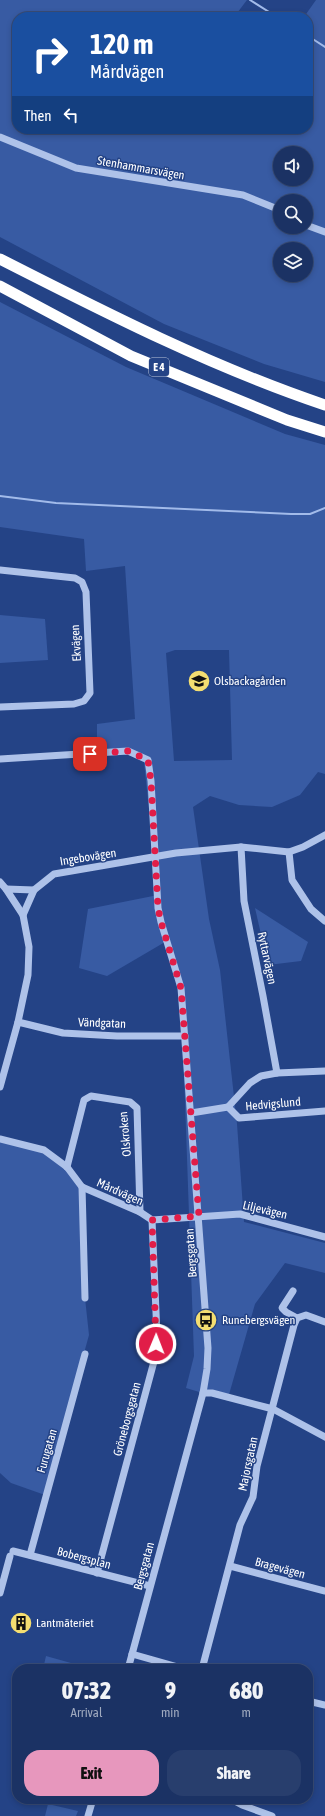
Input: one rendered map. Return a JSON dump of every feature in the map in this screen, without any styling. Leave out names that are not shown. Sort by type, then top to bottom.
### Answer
[{"type":"highway","name":"E 4","points":[[0,259],[140,330],[290,393],[325,405]]},
{"type":"highway","name":"E 4","points":[[0,286],[131,356],[287,420],[325,432]]},
{"type":"street","name":"Stenhammarsvägen","points":[[0,137],[76,168],[243,195],[273,207]]},
{"type":"street","points":[[313,228],[325,232]]},
{"type":"street","name":"Ekvägen","points":[[0,570],[75,578],[82,582],[86,592],[90,693],[84,702],[74,704],[0,707]]},
{"type":"street","name":"Bergsgatan","points":[[0,759],[128,751],[148,760],[151,781],[158,908],[181,988],[199,1216],[208,1356],[203,1393],[129,1664]]},
{"type":"street","name":"Ingebovägen","points":[[23,915],[34,890],[54,874],[176,853],[241,847],[289,852],[303,847],[325,835]]},
{"type":"street","name":"Ryttarvägen","points":[[241,847],[244,902],[264,996],[277,1073]]},
{"type":"street","points":[[289,852],[292,880],[311,909],[325,921]]},
{"type":"street","points":[[0,882],[23,915],[29,947],[28,975],[18,1022],[0,1087]]},
{"type":"street","points":[[6,890],[34,890]]},
{"type":"street","name":"Vändgatan","points":[[18,1022],[63,1033],[117,1036],[185,1036]]},
{"type":"street","points":[[0,1058],[8,1060]]},
{"type":"street","points":[[191,1113],[228,1107],[250,1082],[261,1076],[277,1073],[325,1071]]},
{"type":"street","name":"Olskroken","points":[[67,1167],[84,1100],[91,1096],[130,1102],[137,1108],[140,1212]]},
{"type":"street","name":"Hedvigslund","points":[[228,1107],[239,1118],[325,1111]]},
{"type":"street","name":"Mårdvägen","points":[[0,1139],[44,1150],[67,1167],[82,1187],[140,1212],[152,1220],[199,1216]]},
{"type":"street","points":[[82,1187],[85,1298]]},
{"type":"street","name":"Liljevägen","points":[[199,1216],[240,1214],[325,1237]]},
{"type":"street","name":"Gröneborgsgatan","points":[[97,1573],[156,1354],[157,1335],[152,1220]]},
{"type":"street","points":[[293,1291],[282,1308],[286,1312],[297,1318],[306,1315],[325,1322]]},
{"type":"street","name":"Majorsgatan","points":[[203,1664],[240,1525],[253,1497],[257,1466],[283,1364],[297,1318]]},
{"type":"street","name":"Furugatan","points":[[30,1555],[85,1354]]},
{"type":"street","points":[[203,1393],[212,1393],[272,1409],[325,1437]]},
{"type":"street","name":"Bobergsplan","points":[[0,1593],[12,1553],[30,1555],[150,1586]]},
{"type":"street","name":"Bragevägen","points":[[230,1566],[325,1591]]},
{"type":"street","points":[[132,1654],[167,1664]]},
{"type":"street","points":[[313,1702],[325,1705]]},
{"type":"street","points":[[88,1816],[91,1804]]},
{"type":"street","points":[[247,1804],[272,1816]]},
{"type":"shaded area","points":[[0,0],[247,0],[238,12],[12,12],[12,134],[313,134],[313,12],[308,12],[316,0],[325,0],[325,382],[264,364],[164,324],[0,237]]},
{"type":"shaded area","points":[[0,302],[126,367],[285,434],[325,445],[325,774],[318,772],[300,795],[272,807],[239,805],[210,796],[193,807],[209,919],[220,970],[237,1124],[244,1222],[325,1243],[325,1273],[285,1263],[255,1304],[228,1398],[229,1401],[186,1388],[194,1356],[181,988],[165,942],[107,976],[79,968],[88,909],[158,895],[144,762],[128,754],[97,756],[97,724],[135,719],[125,566],[86,571],[84,539],[0,527]],"holes":[[[175,650],[229,650],[232,760],[174,761],[166,653]]]},
{"type":"shaded area","points":[[0,615],[45,619],[48,660],[0,663]]},
{"type":"shaded area","points":[[255,908],[308,942],[301,961],[268,965]]},
{"type":"shaded area","points":[[0,1139],[44,1150],[56,1158],[82,1187],[85,1298],[89,1335],[45,1495],[11,1483],[0,1473]]},
{"type":"shaded area","points":[[46,1656],[71,1663],[71,1664],[44,1664]]},
{"type":"shaded area","points":[[48,1804],[78,1811],[76,1816],[45,1816]]},
{"type":"waterway","points":[[250,0],[269,12]]},
{"type":"waterway","points":[[313,39],[325,47]]},
{"type":"waterway","points":[[0,496],[56,503],[291,514],[310,514],[325,508]]},
{"type":"place","name":"Olsbackagården","points":[[199,681]]},
{"type":"place","name":"Runebergsvägen","points":[[206,1320]]},
{"type":"place","name":"Lantmäteriet","points":[[21,1623]]},
{"type":"route","points":[[90,754],[128,751],[148,760],[151,781],[158,908],[181,988],[199,1216],[152,1220],[157,1335],[156,1344]]}]
